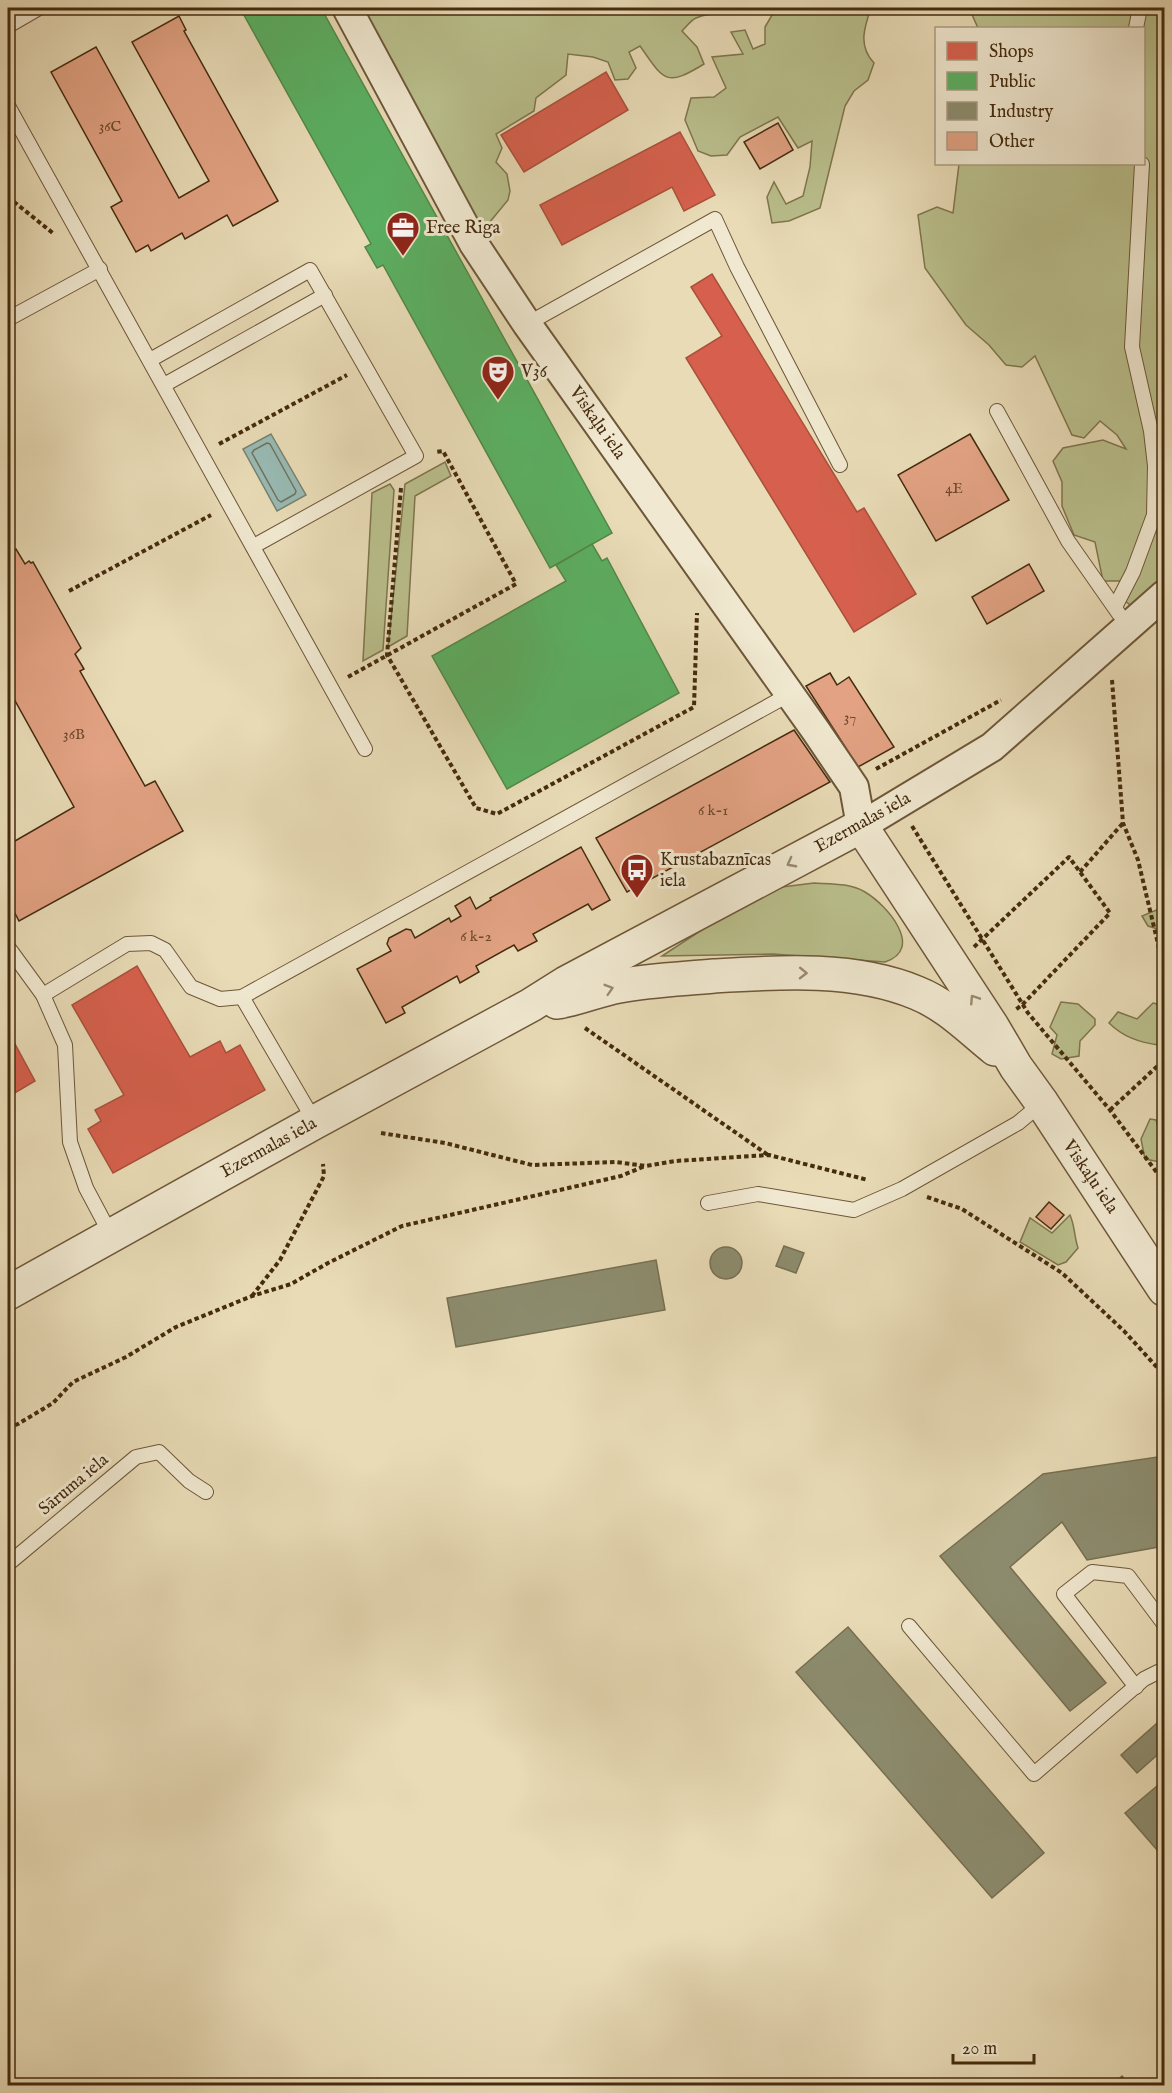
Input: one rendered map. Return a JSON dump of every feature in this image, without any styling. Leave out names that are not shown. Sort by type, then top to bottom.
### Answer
[{"type":"street","name":"Viskaļu iela","points":[[347,8],[474,244],[527,324],[854,787],[861,826]]},
{"type":"street","name":"Ezermalas iela","points":[[8,1293],[531,1005],[566,983],[861,826],[898,804],[992,747],[1122,618],[1164,596]]},
{"type":"street","points":[[861,826],[931,931],[1016,1067]]},
{"type":"street","points":[[890,985],[911,976],[928,956],[931,931]]},
{"type":"street","name":"Ezermalas iela","points":[[531,1005],[577,1000],[616,987],[659,980],[770,972],[823,973],[890,985],[917,993],[951,1012],[1016,1067]]},
{"type":"street","name":"Viskaļu iela","points":[[1016,1067],[1164,1289]]},
{"type":"lane","points":[[8,26],[39,8]]},
{"type":"lane","points":[[1136,27],[1140,8]]},
{"type":"lane","points":[[8,105],[365,749]]},
{"type":"lane","points":[[1122,618],[1132,572],[1154,515],[1155,466],[1151,431],[1132,347],[1142,165]]},
{"type":"lane","points":[[527,324],[715,219],[737,267],[840,465]]},
{"type":"lane","points":[[8,319],[100,270]]},
{"type":"lane","points":[[150,360],[310,270],[416,456],[254,546]]},
{"type":"lane","points":[[164,385],[325,295]]},
{"type":"lane","points":[[997,411],[1068,541],[1122,618]]},
{"type":"lane","points":[[43,995],[127,944],[151,943],[165,950],[191,987],[220,999],[242,997],[790,694]]},
{"type":"lane","points":[[8,947],[43,995],[65,1045],[70,1142],[86,1188],[111,1235]]},
{"type":"lane","points":[[242,997],[315,1122]]},
{"type":"lane","points":[[708,1203],[758,1194],[854,1210],[902,1189],[1018,1123],[1042,1104]]},
{"type":"lane","name":"Sāruma iela","points":[[8,1564],[135,1457],[159,1452],[189,1481],[207,1492]]},
{"type":"lane","points":[[1136,1687],[1064,1594],[1092,1572],[1128,1576],[1164,1624]]},
{"type":"lane","points":[[909,1626],[1034,1774],[1144,1679],[1164,1669]]},
{"type":"path","points":[[202,453],[365,365]]},
{"type":"path","points":[[331,686],[516,584],[443,451],[416,456]]},
{"type":"path","points":[[403,463],[387,656],[476,808],[497,814],[694,707],[697,564]]},
{"type":"path","points":[[69,591],[231,505]]},
{"type":"path","points":[[1111,671],[1123,823],[1138,860],[1164,969]]},
{"type":"path","points":[[854,787],[880,766],[1004,699]]},
{"type":"path","points":[[898,804],[1022,1005],[1110,1110],[1164,1182]]},
{"type":"path","points":[[1080,872],[1123,823]]},
{"type":"path","points":[[952,965],[982,941],[1069,856],[1110,913],[1022,1005],[992,1026]]},
{"type":"path","points":[[585,1028],[769,1155]]},
{"type":"path","points":[[1110,1110],[1164,1060]]},
{"type":"path","points":[[381,1133],[445,1143],[532,1165],[616,1162],[646,1166]]},
{"type":"path","points":[[8,1428],[54,1403],[73,1382],[126,1357],[176,1327],[252,1296],[291,1284],[402,1226],[621,1176],[646,1166],[675,1161],[769,1155],[902,1189],[962,1209],[1062,1273],[1124,1331],[1164,1375]]},
{"type":"path","points":[[252,1296],[280,1260],[324,1176],[323,1164]]},
{"type":"green space","points":[[353,8],[752,8],[730,14],[703,15],[690,22],[682,31],[697,47],[704,64],[691,72],[673,78],[661,73],[640,46],[629,52],[636,68],[628,79],[615,80],[608,62],[593,57],[568,54],[566,75],[536,98],[534,111],[496,134],[502,148],[496,162],[507,174],[510,191],[508,200],[489,223],[471,230]]},
{"type":"green space","points":[[772,8],[871,8],[864,43],[874,63],[868,80],[854,91],[845,106],[820,208],[789,221],[772,223],[767,197],[774,182],[786,204],[803,196],[810,167],[812,141],[798,148],[778,117],[740,137],[727,155],[711,156],[698,151],[685,120],[691,98],[714,97],[726,88],[712,57],[743,54],[731,32],[745,30],[753,49],[765,44],[765,27],[775,10]]},
{"type":"green space","points":[[969,8],[1164,8],[1164,609],[1137,610],[1121,598],[1125,581],[1103,581],[1095,542],[1074,535],[1062,506],[1062,482],[1053,461],[1063,448],[1103,440],[1126,449],[1117,435],[1100,421],[1084,438],[1072,435],[1035,356],[1022,367],[1006,365],[989,345],[966,325],[925,268],[918,215],[937,207],[953,213],[959,165],[1145,165],[1145,27],[978,27]]},
{"type":"green space","points":[[445,462],[451,476],[415,496],[407,636],[388,647],[405,484]]},
{"type":"green space","points":[[390,484],[394,490],[383,650],[363,661],[372,493]]},
{"type":"green space","points":[[814,883],[853,887],[874,898],[892,916],[898,927],[902,947],[897,956],[885,962],[773,954],[662,956],[723,916],[782,887]]},
{"type":"green space","points":[[1158,900],[1164,904],[1164,931],[1148,926],[1142,916],[1159,909]]},
{"type":"green space","points":[[1061,1002],[1078,1004],[1095,1019],[1095,1025],[1080,1041],[1079,1056],[1061,1059],[1052,1054],[1057,1035],[1050,1027]]},
{"type":"green space","points":[[1153,1003],[1164,1006],[1164,1039],[1158,1045],[1132,1038],[1109,1023],[1118,1012],[1137,1019]]},
{"type":"green space","points":[[1150,1119],[1156,1120],[1159,1130],[1164,1133],[1164,1159],[1160,1162],[1145,1159],[1141,1139]]},
{"type":"green space","points":[[1070,1215],[1078,1248],[1066,1262],[1058,1265],[1020,1242],[1030,1218],[1052,1233]]},
{"type":"water","points":[[271,434],[306,495],[277,511],[243,449]]},
{"type":"building: Shops","points":[[606,72],[628,110],[524,172],[501,135]]},
{"type":"building: Shops","points":[[680,132],[715,195],[684,211],[672,187],[562,245],[540,205]]},
{"type":"building: Shops","points":[[712,274],[857,512],[864,508],[916,594],[854,632],[686,358],[722,336],[691,287]]},
{"type":"building: Shops","points":[[137,966],[190,1057],[220,1041],[226,1053],[240,1045],[265,1090],[113,1173],[88,1129],[101,1121],[95,1110],[124,1095],[72,1005]]},
{"type":"building: Shops","points":[[8,1031],[35,1081],[8,1097]]},
{"type":"building: Public","name":"V36","points":[[240,8],[321,8],[612,533],[550,568],[383,265],[377,268],[365,247],[371,244]]},
{"type":"building: Public","points":[[592,544],[602,561],[607,558],[679,693],[507,789],[432,656],[566,581],[556,565]]},
{"type":"building: Industry","points":[[784,1246],[804,1253],[796,1273],[776,1266]]},
{"type":"building: Industry","points":[[726,1247],[738,1251],[742,1263],[738,1275],[726,1279],[714,1275],[710,1263],[714,1251]]},
{"type":"building: Industry","points":[[656,1260],[665,1310],[456,1347],[447,1298]]},
{"type":"building: Industry","points":[[1164,1456],[1164,1546],[1087,1560],[1062,1522],[1010,1567],[1106,1683],[1070,1711],[940,1556],[1043,1474]]},
{"type":"building: Industry","points":[[848,1627],[1044,1853],[992,1898],[796,1672]]},
{"type":"building: Industry","points":[[1164,1717],[1164,1749],[1137,1773],[1121,1755]]},
{"type":"building: Industry","points":[[1164,1780],[1164,1858],[1125,1813]]},
{"type":"building: Industry","points":[[1122,2076],[1130,2086],[1111,2086]]},
{"type":"building: Other","points":[[179,16],[186,30],[184,31],[278,201],[233,226],[227,215],[185,239],[182,233],[151,251],[148,245],[136,252],[111,207],[122,201],[51,72],[96,47],[179,198],[209,181],[132,42]]},
{"type":"building: Other","points":[[778,123],[793,150],[760,169],[744,142]]},
{"type":"building: Other","points":[[970,434],[1009,500],[936,541],[898,475]]},
{"type":"building: Other","points":[[8,541],[13,551],[16,549],[25,564],[29,561],[33,562],[81,648],[75,654],[84,669],[80,671],[145,786],[155,781],[183,831],[19,921],[8,900],[8,845],[74,807],[8,688]]},
{"type":"building: Other","points":[[1029,564],[1044,591],[987,624],[972,597]]},
{"type":"building: Other","points":[[830,673],[837,685],[849,677],[894,747],[858,767],[806,686]]},
{"type":"building: Other","points":[[794,730],[830,782],[627,892],[596,838]]},
{"type":"building: Other","points":[[581,847],[610,900],[592,910],[588,904],[533,934],[537,941],[518,951],[514,945],[476,966],[479,972],[460,983],[457,976],[402,1007],[405,1013],[386,1023],[357,969],[391,951],[387,944],[389,938],[406,929],[411,930],[415,938],[449,918],[451,922],[461,916],[455,906],[470,897],[476,909],[491,900],[490,898]]},
{"type":"building: Other","points":[[1049,1202],[1064,1215],[1051,1229],[1036,1217]]},
{"type":"place","name":"Free Riga","points":[[403,257]]},
{"type":"place","name":"V36","points":[[498,401]]},
{"type":"place","name":"Krustabaznīcas iela","points":[[637,899]]}]
